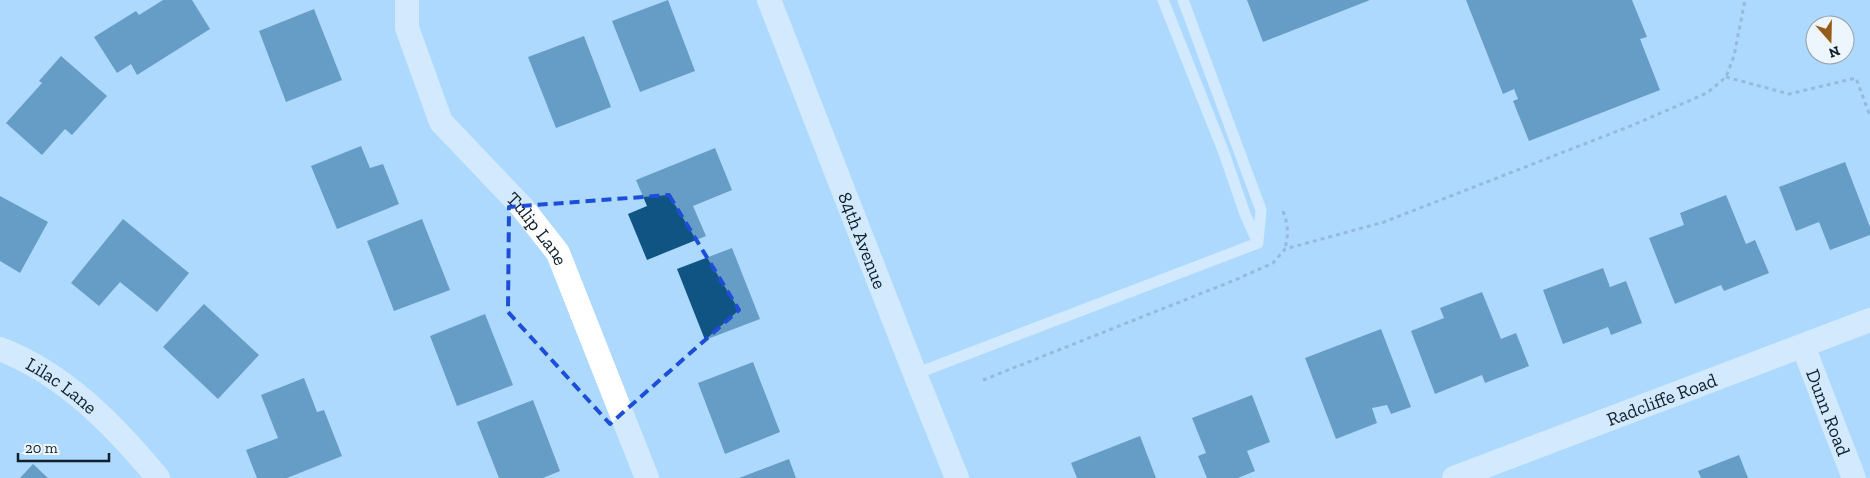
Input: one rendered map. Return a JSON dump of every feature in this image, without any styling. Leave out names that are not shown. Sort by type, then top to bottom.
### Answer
[{"type":"street","name":"Tulip Lane","points":[[408,0],[408,28],[442,122],[522,207],[558,253],[647,478]]},
{"type":"street","name":"84th Avenue","points":[[769,0],[957,478]]},
{"type":"street","name":"Radcliffe Road","points":[[1454,478],[1870,320]]},
{"type":"street","name":"Dunn Road","points":[[1803,346],[1854,478]]},
{"type":"street","name":"Lilac Lane","points":[[0,349],[20,357],[57,380],[91,406],[128,442],[158,478]]},
{"type":"lane","points":[[1163,0],[1224,153],[1245,214],[1258,243]]},
{"type":"lane","points":[[1183,0],[1262,210],[1258,243]]},
{"type":"lane","points":[[915,374],[1258,243]]},
{"type":"path","points":[[983,380],[1250,273],[1273,263],[1285,249],[1384,222],[1633,126],[1707,93],[1726,77],[1734,56],[1745,0]]},
{"type":"path","points":[[1726,77],[1790,94],[1856,78],[1870,116]]},
{"type":"highlighted area","points":[[669,195],[739,310],[610,424],[508,312],[509,207]]},
{"type":"building","points":[[163,0],[192,0],[210,29],[137,75],[131,64],[117,73],[94,37],[136,11],[139,15]]},
{"type":"building","points":[[668,0],[695,71],[640,92],[612,21]]},
{"type":"building","points":[[1247,0],[1370,0],[1263,42]]},
{"type":"building","points":[[1466,0],[1632,0],[1647,37],[1640,39],[1660,90],[1529,141],[1513,101],[1518,99],[1514,89],[1503,94]]},
{"type":"building","points":[[314,9],[342,80],[286,102],[259,31]]},
{"type":"building","points":[[584,36],[611,107],[556,128],[528,57]]},
{"type":"building","points":[[61,56],[107,96],[72,135],[65,129],[42,155],[6,123],[42,83],[39,81]]},
{"type":"building","points":[[361,146],[370,168],[383,164],[399,204],[337,229],[311,166]]},
{"type":"building","points":[[715,148],[732,190],[693,206],[706,236],[647,260],[628,214],[647,206],[636,180]]},
{"type":"building","points":[[1845,162],[1870,227],[1870,235],[1830,250],[1819,222],[1796,231],[1779,187]]},
{"type":"building","points":[[1726,195],[1746,244],[1755,240],[1769,273],[1724,291],[1721,285],[1675,304],[1649,238],[1684,225],[1680,213]]},
{"type":"building","points":[[0,196],[48,222],[20,273],[0,261]]},
{"type":"building","points":[[123,219],[189,273],[157,312],[120,282],[99,306],[71,283]]},
{"type":"building","points":[[422,219],[450,290],[394,311],[367,241]]},
{"type":"building","points":[[732,248],[760,319],[705,340],[677,269]]},
{"type":"building","points":[[1603,268],[1610,287],[1626,281],[1642,323],[1611,335],[1608,327],[1563,344],[1543,290]]},
{"type":"building","points":[[1482,292],[1501,339],[1516,333],[1529,366],[1485,383],[1482,375],[1435,394],[1411,331],[1444,318],[1440,308]]},
{"type":"building","points":[[204,304],[259,355],[218,399],[163,347]]},
{"type":"building","points":[[485,314],[513,385],[457,406],[430,336]]},
{"type":"building","points":[[1381,329],[1411,407],[1391,414],[1387,405],[1372,408],[1377,423],[1336,439],[1305,358]]},
{"type":"building","points":[[753,362],[780,432],[725,454],[698,383]]},
{"type":"building","points":[[304,378],[317,412],[324,410],[342,456],[287,478],[257,478],[246,450],[278,438],[261,395]]},
{"type":"building","points":[[1252,395],[1270,442],[1247,451],[1255,471],[1238,478],[1207,478],[1198,456],[1206,453],[1192,418]]},
{"type":"building","points":[[533,400],[560,471],[543,478],[499,478],[477,422]]},
{"type":"building","points":[[1140,436],[1156,478],[1077,478],[1071,463]]},
{"type":"building","points":[[1739,455],[1748,478],[1701,478],[1698,471]]},
{"type":"building","points":[[789,459],[796,478],[739,478]]},
{"type":"building","points":[[33,464],[48,478],[20,478]]}]
